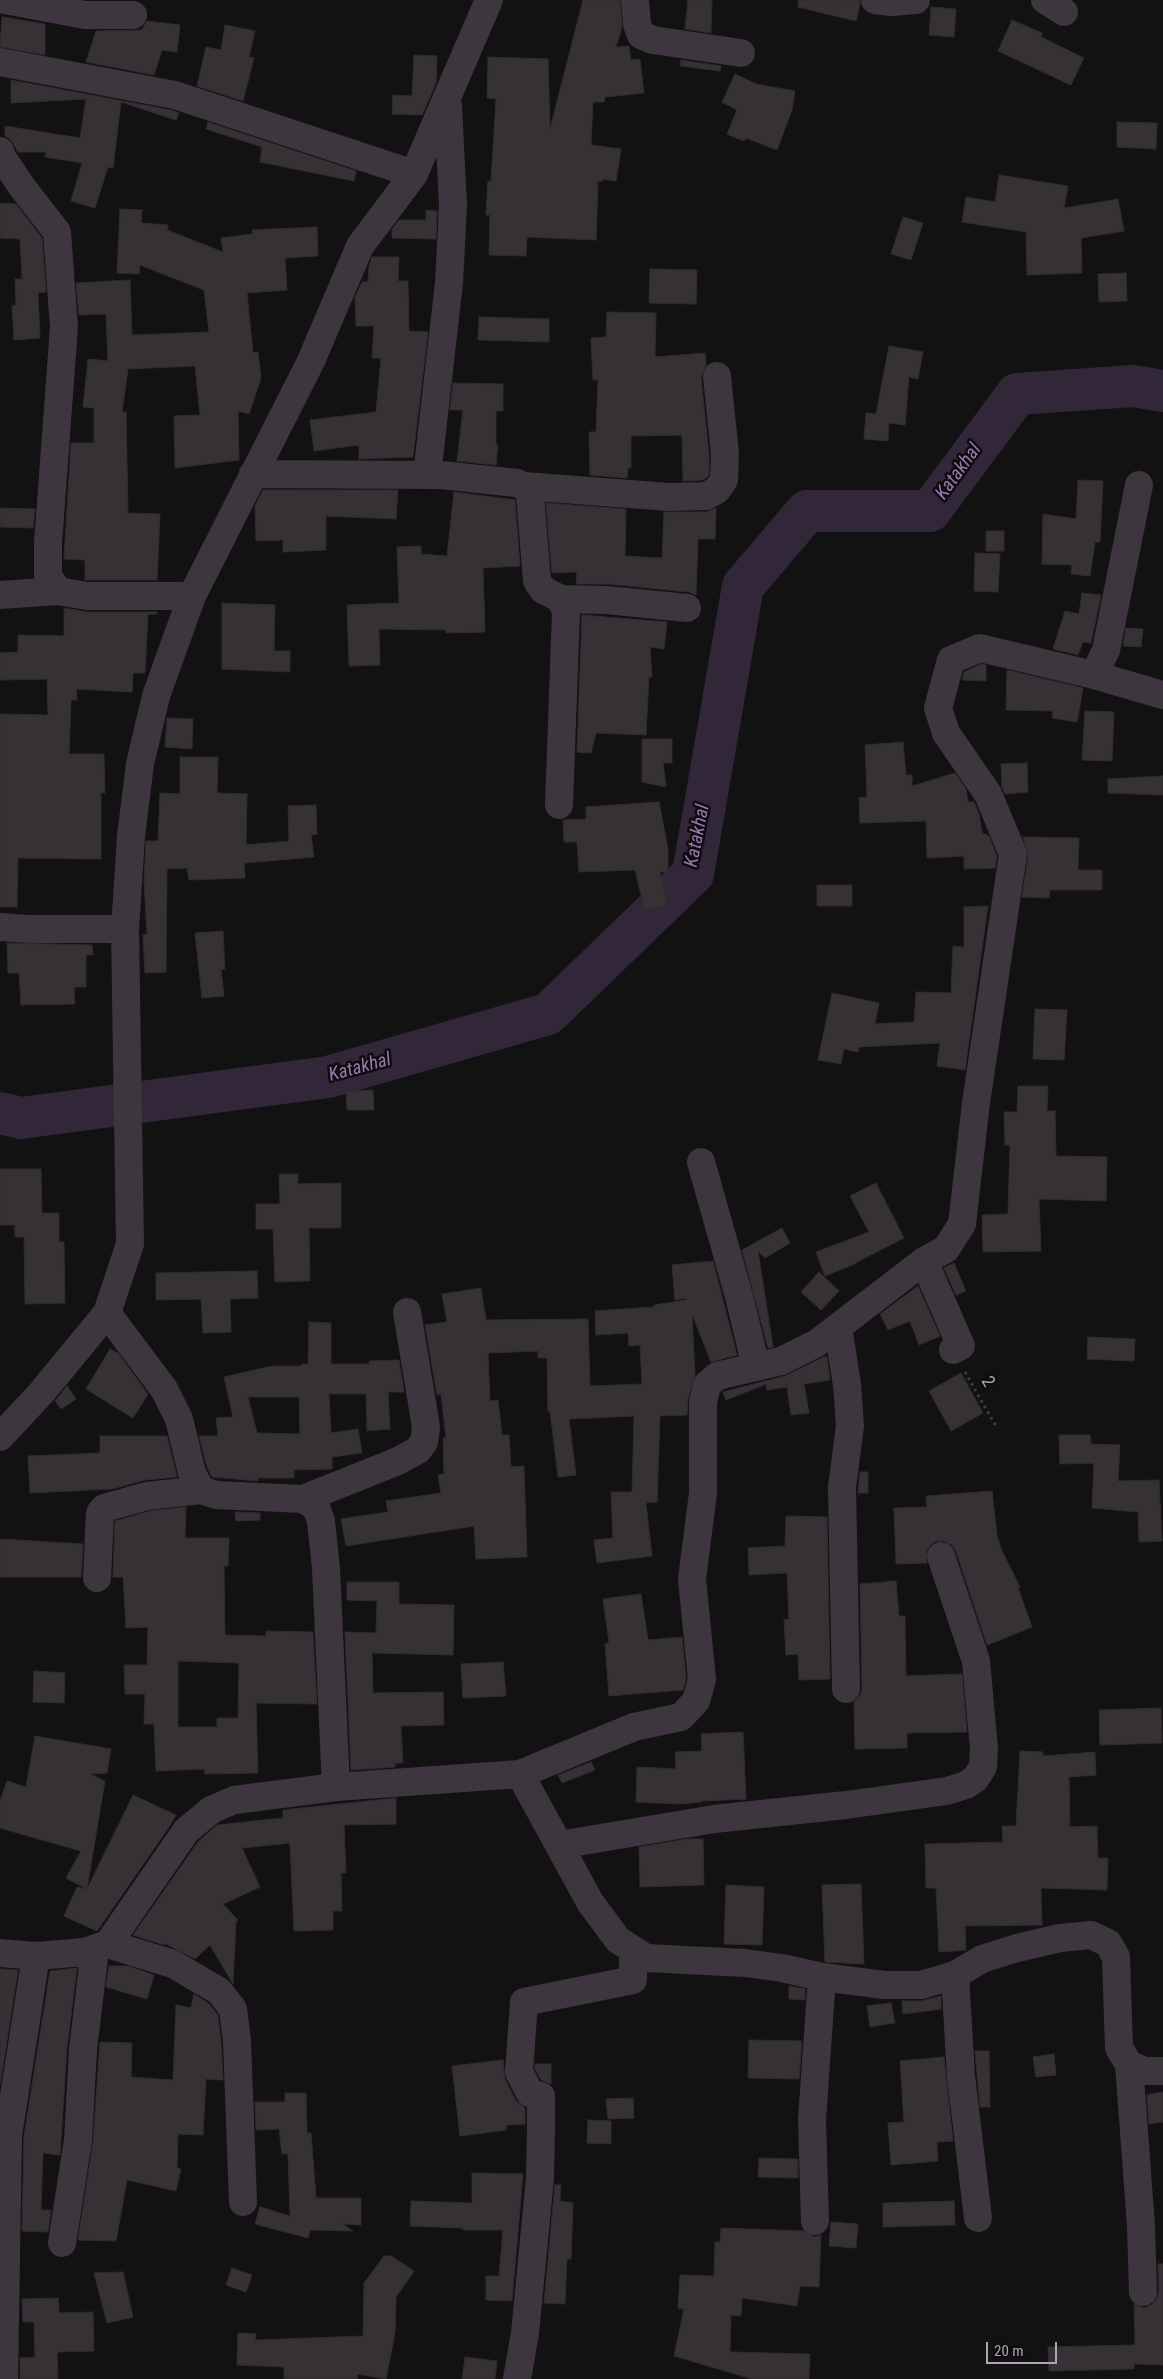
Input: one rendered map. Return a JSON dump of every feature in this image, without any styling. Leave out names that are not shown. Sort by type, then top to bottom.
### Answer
[{"type":"street","points":[[5,0],[85,15],[132,15]]},
{"type":"street","points":[[0,1437],[42,1392],[107,1313],[130,1244],[125,929],[131,836],[140,764],[156,696],[192,596],[311,361],[360,246],[414,174],[448,100],[489,0]]},
{"type":"street","points":[[636,0],[637,24],[641,35],[653,40],[741,53]]},
{"type":"street","points":[[875,0],[891,2],[916,0]]},
{"type":"street","points":[[0,62],[175,95],[414,174]]},
{"type":"street","points":[[427,475],[449,283],[453,206],[448,100]]},
{"type":"street","points":[[0,151],[11,189],[57,232],[64,327],[48,543],[48,576],[58,591]]},
{"type":"street","points":[[253,474],[427,475],[508,482],[524,486],[669,497],[706,496],[717,490],[724,480],[725,454],[717,376]]},
{"type":"street","points":[[1094,675],[1106,650],[1139,485]]},
{"type":"street","points":[[524,486],[530,494],[537,581],[543,590],[561,599],[606,600],[687,608]]},
{"type":"street","points":[[0,595],[58,591],[87,596],[192,596]]},
{"type":"street","points":[[559,805],[566,612],[561,599]]},
{"type":"street","points":[[62,2243],[78,2140],[83,2050],[102,1946],[186,1831],[211,1810],[234,1800],[336,1787],[520,1774],[634,1727],[681,1717],[696,1702],[702,1680],[692,1579],[703,1493],[702,1402],[707,1385],[717,1376],[781,1360],[817,1342],[924,1261],[946,1249],[962,1224],[976,1103],[1013,854],[988,794],[946,733],[938,708],[951,660],[980,648],[1094,675],[1163,695]]},
{"type":"street","points":[[0,927],[30,929],[125,929]]},
{"type":"street","points":[[701,1162],[756,1367]]},
{"type":"street","points":[[924,1261],[961,1346],[953,1350]]},
{"type":"street","points":[[97,1578],[100,1513],[104,1508],[138,1498],[201,1490],[216,1495],[303,1499],[398,1461],[418,1450],[424,1442],[426,1428],[407,1312]]},
{"type":"street","points":[[107,1313],[164,1390],[179,1419],[192,1473],[201,1490]]},
{"type":"street","points":[[838,1327],[847,1385],[850,1426],[842,1487],[846,1689]]},
{"type":"street","points":[[303,1499],[316,1507],[321,1521],[326,1568],[336,1787]]},
{"type":"street","points":[[559,1845],[714,1819],[846,1805],[947,1791],[976,1779],[983,1767],[984,1749],[976,1661],[940,1556]]},
{"type":"street","points":[[520,1774],[590,1902],[618,1940],[646,1958],[745,1963],[782,1968],[822,1978],[884,1985],[921,1984],[955,1975],[982,1959],[1016,1948],[1060,1938],[1091,1935],[1108,1943],[1116,1957],[1119,2048],[1129,2064],[1142,2226],[1143,2292]]},
{"type":"street","points":[[0,1953],[36,1956],[84,1952],[102,1946],[173,1964],[219,1991],[233,2009],[237,2041],[244,2202]]},
{"type":"street","points":[[517,2379],[527,2314],[540,2178],[541,2129],[541,2096],[530,2093],[519,2072],[524,2002],[633,1980],[633,1950]]},
{"type":"street","points":[[4,2379],[8,2135],[36,1956]]},
{"type":"street","points":[[955,1975],[961,2076],[978,2218]]},
{"type":"street","points":[[814,2221],[812,2120],[822,1978]]},
{"type":"street","points":[[1129,2064],[1144,2072],[1163,2071]]},
{"type":"path","name":"2","points":[[953,1350],[997,1428]]},
{"type":"building","points":[[583,0],[620,0],[622,27],[616,47],[629,46],[631,60],[640,59],[644,93],[605,97],[604,102],[593,102],[591,145],[621,149],[616,181],[603,179],[603,181],[598,181],[596,240],[527,237],[526,256],[489,255],[490,215],[486,215],[488,181],[491,181],[496,99],[487,98],[488,57],[548,59],[550,129]]},
{"type":"building","points":[[688,0],[712,0],[711,33],[685,29]]},
{"type":"building","points":[[799,0],[860,0],[860,4],[856,21],[798,7]]},
{"type":"building","points":[[931,7],[956,9],[954,37],[929,35]]},
{"type":"building","points":[[2,17],[45,24],[45,55],[0,47]]},
{"type":"building","points":[[1012,20],[1042,33],[1041,37],[1084,58],[1071,85],[998,51]]},
{"type":"building","points":[[147,21],[180,25],[177,52],[162,50],[154,75],[86,62],[96,31],[142,30]]},
{"type":"building","points":[[225,25],[255,31],[249,57],[254,58],[243,101],[197,86],[206,47],[221,50]]},
{"type":"building","points":[[414,55],[437,56],[436,83],[422,115],[392,114],[393,95],[412,96]]},
{"type":"building","points":[[681,60],[721,66],[720,71],[680,66]]},
{"type":"building","points":[[735,74],[756,84],[795,91],[792,110],[777,150],[746,138],[744,141],[727,134],[737,110],[722,102]]},
{"type":"building","points":[[11,80],[179,113],[176,120],[121,102],[113,168],[108,167],[95,208],[71,201],[82,163],[45,157],[46,152],[18,152],[11,140],[5,136],[5,126],[80,138],[86,99],[11,103]]},
{"type":"building","points":[[208,122],[356,171],[354,181],[260,162],[262,147],[206,129]]},
{"type":"building","points":[[1117,122],[1157,123],[1156,149],[1117,147]]},
{"type":"building","points":[[999,175],[1068,186],[1064,208],[1118,199],[1124,231],[1081,238],[1082,273],[1027,275],[1026,232],[962,222],[966,197],[995,202]]},
{"type":"building","points":[[0,203],[16,204],[42,238],[46,292],[38,293],[40,338],[14,340],[12,306],[16,305],[15,279],[22,279],[20,239],[0,238]]},
{"type":"building","points":[[120,209],[142,210],[141,223],[168,225],[167,230],[223,252],[221,238],[253,234],[252,230],[317,227],[318,256],[285,258],[287,290],[247,293],[253,353],[258,352],[261,378],[249,414],[238,411],[239,460],[175,468],[174,416],[200,415],[195,366],[128,369],[122,412],[126,412],[128,513],[160,514],[157,580],[85,580],[85,560],[64,559],[71,443],[94,443],[94,408],[83,407],[88,359],[108,361],[106,314],[79,315],[76,283],[130,280],[132,335],[209,332],[204,290],[140,265],[139,274],[117,273]]},
{"type":"building","points":[[426,210],[437,211],[436,239],[392,238],[392,229],[399,220],[426,220]]},
{"type":"building","points":[[903,217],[923,223],[911,260],[891,254]]},
{"type":"building","points":[[372,257],[399,257],[398,281],[408,281],[409,331],[428,332],[413,457],[359,459],[359,445],[314,451],[310,420],[376,412],[381,358],[372,358],[374,326],[356,326],[355,297],[362,282],[368,282],[369,266]]},
{"type":"building","points":[[650,269],[697,270],[696,304],[649,303]]},
{"type":"building","points":[[1126,273],[1127,301],[1099,302],[1098,274]]},
{"type":"building","points":[[607,312],[656,313],[655,357],[705,353],[706,365],[701,378],[709,454],[709,475],[706,478],[683,481],[682,435],[631,436],[631,468],[628,468],[627,478],[590,475],[589,432],[596,432],[598,380],[593,380],[591,338],[606,337]]},
{"type":"building","points":[[479,317],[549,319],[549,342],[478,340]]},
{"type":"building","points":[[889,346],[923,352],[918,379],[909,377],[905,425],[889,423],[888,441],[864,439],[866,413],[876,414]]},
{"type":"building","points":[[453,383],[503,384],[503,411],[496,411],[496,445],[498,445],[496,465],[457,461],[463,410],[450,410]]},
{"type":"building","points":[[1078,480],[1103,481],[1100,542],[1095,542],[1090,576],[1071,574],[1072,565],[1042,564],[1043,514],[1076,519]]},
{"type":"building","points":[[263,490],[398,490],[396,519],[326,516],[326,550],[283,552],[283,540],[256,541],[255,506]]},
{"type":"building","points":[[454,492],[515,500],[520,566],[483,568],[485,632],[446,633],[446,630],[379,629],[380,665],[349,666],[347,605],[399,603],[397,547],[421,546],[421,554],[447,556]]},
{"type":"building","points":[[546,503],[626,509],[625,556],[662,558],[664,512],[706,512],[716,508],[715,539],[698,539],[696,595],[689,592],[608,584],[576,584],[577,572],[552,573]]},
{"type":"building","points":[[0,508],[35,509],[33,528],[0,527]]},
{"type":"building","points":[[986,531],[1004,531],[1004,551],[986,551]]},
{"type":"building","points":[[975,553],[1000,554],[998,592],[974,591]]},
{"type":"building","points":[[1082,593],[1101,595],[1091,643],[1083,642],[1078,655],[1053,649],[1065,611],[1079,614]]},
{"type":"building","points":[[222,603],[275,605],[274,651],[290,651],[290,672],[222,669]]},
{"type":"building","points":[[64,608],[87,612],[157,612],[157,614],[148,614],[145,673],[133,673],[132,692],[76,689],[77,700],[71,700],[69,754],[104,754],[105,793],[101,793],[101,859],[18,858],[17,907],[0,907],[0,714],[48,715],[47,679],[0,680],[0,653],[18,652],[18,635],[64,636]]},
{"type":"building","points":[[582,615],[667,622],[664,649],[650,647],[652,677],[649,677],[646,735],[596,733],[591,753],[577,752]]},
{"type":"building","points":[[1126,628],[1143,629],[1141,647],[1123,646]]},
{"type":"building","points":[[981,664],[986,665],[986,681],[962,680],[964,672]]},
{"type":"building","points":[[1007,670],[1083,688],[1077,722],[1052,718],[1053,711],[1006,710]]},
{"type":"building","points":[[1085,711],[1114,712],[1112,761],[1082,760]]},
{"type":"building","points":[[167,718],[193,719],[192,749],[165,747]]},
{"type":"building","points":[[642,739],[672,739],[672,763],[663,763],[666,787],[642,782]]},
{"type":"building","points":[[903,742],[906,775],[912,775],[912,786],[955,773],[966,789],[968,802],[974,802],[979,814],[982,833],[989,836],[997,856],[995,868],[964,869],[964,856],[927,858],[926,821],[860,823],[859,798],[867,797],[865,745]]},
{"type":"building","points":[[180,757],[218,757],[217,793],[247,794],[246,845],[289,841],[288,806],[316,805],[317,834],[311,835],[314,857],[244,863],[245,878],[189,880],[187,868],[167,869],[166,972],[145,973],[143,935],[147,934],[144,881],[146,841],[158,841],[160,793],[180,794]]},
{"type":"building","points":[[1027,763],[1028,792],[1005,794],[1002,787],[1001,764]]},
{"type":"building","points":[[1163,776],[1163,795],[1108,793],[1108,779]]},
{"type":"building","points":[[659,802],[668,849],[668,872],[660,872],[668,905],[645,911],[635,870],[579,872],[577,842],[564,842],[563,820],[586,819],[586,807]]},
{"type":"building","points":[[1023,837],[1079,838],[1078,870],[1102,870],[1102,890],[1050,890],[1049,898],[1022,897],[1028,856]]},
{"type":"building","points":[[817,885],[852,885],[852,906],[817,906]]},
{"type":"building","points":[[988,906],[965,1070],[937,1066],[940,1043],[859,1047],[858,1052],[844,1049],[841,1064],[818,1060],[832,993],[879,1003],[875,1024],[914,1022],[916,992],[951,993],[953,946],[964,947],[964,907]]},
{"type":"building","points":[[223,931],[225,969],[221,970],[224,996],[202,998],[195,933]]},
{"type":"building","points":[[7,943],[92,945],[93,955],[86,955],[86,987],[74,987],[75,1004],[21,1005],[19,973],[8,973]]},
{"type":"building","points":[[1035,1009],[1067,1010],[1064,1060],[1033,1059]]},
{"type":"building","points":[[1018,1086],[1048,1086],[1047,1111],[1055,1111],[1056,1156],[1107,1157],[1106,1201],[1039,1199],[1041,1251],[983,1252],[982,1215],[1008,1214],[1010,1145],[1005,1145],[1004,1112],[1017,1112]]},
{"type":"building","points":[[373,1090],[374,1110],[347,1110],[346,1091]]},
{"type":"building","points":[[0,1169],[41,1169],[42,1213],[59,1213],[59,1242],[64,1242],[65,1303],[25,1304],[24,1237],[15,1237],[15,1225],[0,1225]]},
{"type":"building","points":[[279,1174],[298,1174],[298,1184],[341,1183],[341,1228],[309,1228],[310,1281],[275,1282],[273,1229],[256,1229],[256,1204],[280,1204]]},
{"type":"building","points":[[876,1183],[904,1238],[855,1264],[825,1276],[816,1252],[869,1232],[850,1196]]},
{"type":"building","points":[[782,1228],[790,1243],[765,1258],[758,1251],[773,1347],[768,1348],[742,1250]]},
{"type":"building","points":[[713,1261],[737,1355],[711,1362],[692,1314],[695,1376],[688,1398],[687,1415],[660,1416],[657,1502],[646,1503],[652,1556],[597,1563],[594,1540],[613,1538],[611,1492],[632,1492],[634,1416],[569,1419],[576,1475],[558,1477],[550,1411],[548,1411],[547,1358],[538,1358],[538,1351],[488,1353],[490,1401],[498,1400],[502,1435],[509,1435],[511,1467],[524,1466],[527,1557],[476,1559],[474,1526],[346,1546],[341,1519],[388,1512],[386,1501],[441,1493],[438,1475],[444,1474],[443,1438],[446,1438],[441,1394],[437,1395],[425,1325],[447,1322],[442,1294],[481,1288],[486,1320],[588,1319],[590,1386],[642,1384],[640,1345],[629,1346],[628,1333],[596,1335],[595,1311],[654,1307],[654,1305],[686,1300],[685,1298],[675,1300],[672,1265]]},
{"type":"building","points":[[954,1263],[966,1291],[956,1295],[944,1268]]},
{"type":"building","points":[[257,1271],[258,1298],[230,1299],[231,1332],[203,1333],[201,1299],[156,1300],[156,1273]]},
{"type":"building","points":[[819,1272],[839,1291],[821,1310],[801,1292]]},
{"type":"building","points":[[918,1286],[940,1336],[919,1345],[910,1321],[888,1330],[880,1314]]},
{"type":"building","points":[[309,1322],[331,1323],[331,1364],[370,1364],[369,1361],[399,1360],[404,1392],[388,1392],[390,1429],[367,1431],[366,1394],[329,1394],[331,1433],[358,1429],[362,1453],[332,1457],[332,1469],[294,1470],[294,1478],[258,1478],[258,1481],[212,1477],[207,1467],[199,1436],[218,1436],[216,1418],[233,1417],[224,1377],[272,1366],[302,1366],[302,1364],[308,1364]],"holes":[[[248,1397],[299,1397],[300,1434],[257,1433]]]},
{"type":"building","points":[[1088,1337],[1135,1339],[1134,1361],[1087,1359]]},
{"type":"building","points":[[110,1349],[118,1353],[148,1394],[133,1418],[86,1389]]},
{"type":"building","points":[[827,1357],[830,1380],[804,1384],[809,1413],[791,1415],[787,1387],[767,1390],[766,1384],[726,1400],[723,1392],[785,1376]]},
{"type":"building","points":[[961,1373],[983,1413],[951,1431],[929,1391]]},
{"type":"building","points":[[67,1386],[76,1399],[61,1409],[55,1401]]},
{"type":"building","points":[[1059,1435],[1090,1435],[1091,1444],[1120,1445],[1118,1481],[1159,1480],[1162,1541],[1139,1542],[1138,1512],[1092,1508],[1094,1463],[1060,1464]]},
{"type":"building","points":[[100,1436],[167,1436],[177,1477],[145,1480],[112,1489],[30,1493],[28,1456],[100,1453]]},
{"type":"building","points":[[860,1472],[868,1472],[868,1493],[858,1493]]},
{"type":"building","points":[[992,1491],[997,1535],[1001,1549],[1020,1587],[1018,1588],[1032,1627],[987,1645],[956,1551],[952,1545],[944,1541],[936,1541],[930,1545],[926,1553],[927,1563],[896,1564],[894,1508],[927,1507],[926,1496]]},
{"type":"building","points":[[186,1507],[185,1538],[229,1538],[228,1566],[224,1566],[225,1635],[266,1636],[266,1631],[313,1632],[317,1704],[256,1703],[258,1773],[205,1774],[204,1769],[156,1771],[154,1724],[144,1724],[145,1694],[125,1694],[124,1665],[147,1665],[148,1627],[126,1628],[123,1577],[113,1577],[115,1521],[150,1511]],"holes":[[[178,1661],[239,1663],[238,1718],[217,1718],[217,1727],[178,1727]]]},
{"type":"building","points":[[235,1512],[260,1513],[260,1520],[236,1521]]},
{"type":"building","points":[[786,1516],[827,1517],[830,1679],[799,1680],[798,1654],[786,1655],[784,1620],[789,1619],[787,1573],[749,1575],[748,1548],[785,1546]]},
{"type":"building","points":[[0,1539],[83,1544],[81,1577],[0,1577]]},
{"type":"building","points":[[896,1581],[899,1616],[905,1616],[906,1676],[962,1674],[967,1732],[907,1733],[907,1748],[855,1749],[854,1702],[860,1696],[862,1689],[860,1584]]},
{"type":"building","points":[[347,1582],[399,1582],[399,1604],[454,1605],[453,1655],[372,1653],[373,1693],[443,1692],[444,1725],[401,1726],[403,1763],[395,1763],[395,1767],[351,1770],[345,1632],[376,1633],[377,1601],[347,1600]]},
{"type":"building","points":[[641,1594],[648,1640],[682,1637],[686,1679],[683,1690],[609,1696],[605,1644],[609,1643],[603,1599]]},
{"type":"building","points":[[503,1662],[506,1696],[463,1698],[461,1664]]},
{"type":"building","points":[[34,1671],[65,1673],[64,1703],[33,1702]]},
{"type":"building","points":[[1161,1708],[1162,1743],[1100,1745],[1099,1710]]},
{"type":"building","points":[[743,1732],[746,1799],[680,1804],[636,1802],[637,1767],[676,1769],[675,1752],[702,1751],[701,1734]]},
{"type":"building","points":[[35,1736],[111,1749],[107,1773],[90,1774],[105,1781],[87,1889],[66,1878],[81,1851],[0,1828],[0,1801],[7,1781],[26,1787]]},
{"type":"building","points":[[1020,1751],[1043,1752],[1043,1756],[1095,1752],[1096,1775],[1069,1777],[1070,1827],[1097,1826],[1098,1858],[1108,1858],[1107,1890],[1041,1888],[1042,1925],[965,1926],[966,1950],[939,1952],[936,1888],[926,1888],[925,1844],[1003,1842],[1002,1826],[1016,1826]]},
{"type":"building","points":[[591,1762],[595,1770],[562,1783],[558,1775]]},
{"type":"building","points":[[133,1795],[176,1815],[97,1931],[64,1916],[77,1887],[87,1889]]},
{"type":"building","points":[[396,1798],[396,1824],[344,1825],[346,1873],[341,1873],[342,1911],[333,1911],[333,1930],[294,1931],[290,1843],[242,1848],[260,1887],[223,1904],[238,1920],[236,1922],[233,1984],[210,1945],[195,1959],[164,1943],[164,1945],[133,1935],[198,1842],[217,1825],[283,1818],[283,1810]]},
{"type":"building","points":[[687,1839],[703,1839],[704,1885],[640,1887],[639,1847]]},
{"type":"building","points":[[861,1884],[864,1964],[825,1962],[822,1885]]},
{"type":"building","points":[[726,1885],[764,1887],[762,1945],[724,1944]]},
{"type":"building","points":[[109,1966],[128,1966],[154,1975],[147,1999],[106,1987]]},
{"type":"building","points":[[77,1968],[67,2048],[60,2155],[43,2153],[41,2210],[51,2210],[48,2232],[22,2231],[24,2136],[50,1971]]},
{"type":"building","points":[[0,1969],[18,1970],[0,2085]]},
{"type":"building","points":[[789,1986],[805,1989],[805,2000],[789,1999]]},
{"type":"building","points":[[194,1994],[208,2003],[218,2015],[221,2042],[223,2080],[206,2079],[203,2135],[178,2134],[177,2168],[181,2169],[176,2191],[127,2180],[116,2241],[78,2240],[93,2142],[100,2042],[132,2043],[131,2077],[173,2080],[176,2005],[191,2008]]},
{"type":"building","points":[[941,1996],[941,2009],[903,2014],[902,2001],[921,2001]]},
{"type":"building","points":[[891,2003],[895,2023],[870,2027],[867,2006]]},
{"type":"building","points":[[749,2040],[802,2041],[799,2079],[748,2078]]},
{"type":"building","points":[[975,2051],[989,2051],[990,2107],[980,2107]]},
{"type":"building","points":[[1054,2054],[1056,2075],[1036,2077],[1033,2057]]},
{"type":"building","points":[[944,2057],[953,2141],[937,2142],[938,2161],[891,2165],[888,2123],[904,2122],[900,2061]]},
{"type":"building","points":[[503,2060],[505,2079],[516,2101],[525,2108],[525,2124],[506,2125],[506,2130],[460,2136],[452,2066]]},
{"type":"building","points":[[535,2064],[551,2064],[551,2084],[541,2080],[535,2069]]},
{"type":"building","points":[[1163,2092],[1163,2122],[1149,2124],[1147,2095]]},
{"type":"building","points":[[285,2093],[306,2093],[307,2133],[311,2133],[316,2198],[361,2198],[361,2225],[343,2224],[353,2231],[310,2230],[308,2238],[255,2224],[260,2207],[290,2216],[288,2154],[282,2154],[279,2129],[256,2130],[255,2102],[285,2102]]},
{"type":"building","points":[[633,2098],[634,2118],[608,2119],[606,2099]]},
{"type":"building","points":[[588,2120],[611,2121],[611,2144],[587,2143]]},
{"type":"building","points":[[759,2158],[798,2159],[798,2178],[758,2177]]},
{"type":"building","points":[[472,2173],[523,2174],[512,2301],[486,2300],[486,2276],[499,2276],[503,2230],[463,2230],[463,2228],[410,2226],[411,2201],[472,2203]]},
{"type":"building","points":[[555,2185],[561,2185],[560,2201],[573,2203],[571,2259],[567,2259],[565,2304],[544,2303]]},
{"type":"building","points":[[954,2201],[955,2225],[883,2227],[883,2203]]},
{"type":"building","points":[[831,2222],[858,2224],[856,2248],[829,2246]]},
{"type":"building","points":[[721,2228],[804,2231],[815,2237],[821,2235],[819,2287],[800,2286],[797,2306],[742,2298],[741,2316],[731,2315],[730,2352],[810,2354],[809,2379],[752,2379],[674,2356],[684,2309],[678,2308],[680,2275],[714,2276],[715,2242],[720,2242]]},
{"type":"building","points":[[384,2256],[391,2256],[414,2271],[396,2297],[395,2333],[386,2379],[357,2374],[358,2379],[284,2379],[284,2367],[237,2365],[238,2333],[256,2334],[255,2340],[363,2336],[364,2283]]},
{"type":"building","points":[[1158,2264],[1163,2264],[1163,2365],[1134,2364],[1134,2369],[1049,2371],[1048,2347],[1135,2345],[1134,2304],[1144,2308],[1156,2300],[1159,2292]]},
{"type":"building","points":[[232,2268],[252,2275],[246,2292],[226,2285]]},
{"type":"building","points":[[123,2272],[133,2317],[107,2323],[94,2273]]},
{"type":"building","points":[[58,2298],[59,2313],[93,2312],[94,2351],[57,2352],[58,2379],[20,2379],[20,2358],[35,2357],[34,2322],[23,2322],[22,2299]]},
{"type":"building","points":[[465,2357],[497,2361],[495,2379],[462,2379]]},
{"type":"waterway","name":"Katakhal","points":[[0,1113],[21,1118],[328,1077],[548,1014],[693,874],[743,586],[807,511],[930,511],[1017,394],[1133,386],[1163,391]]}]
